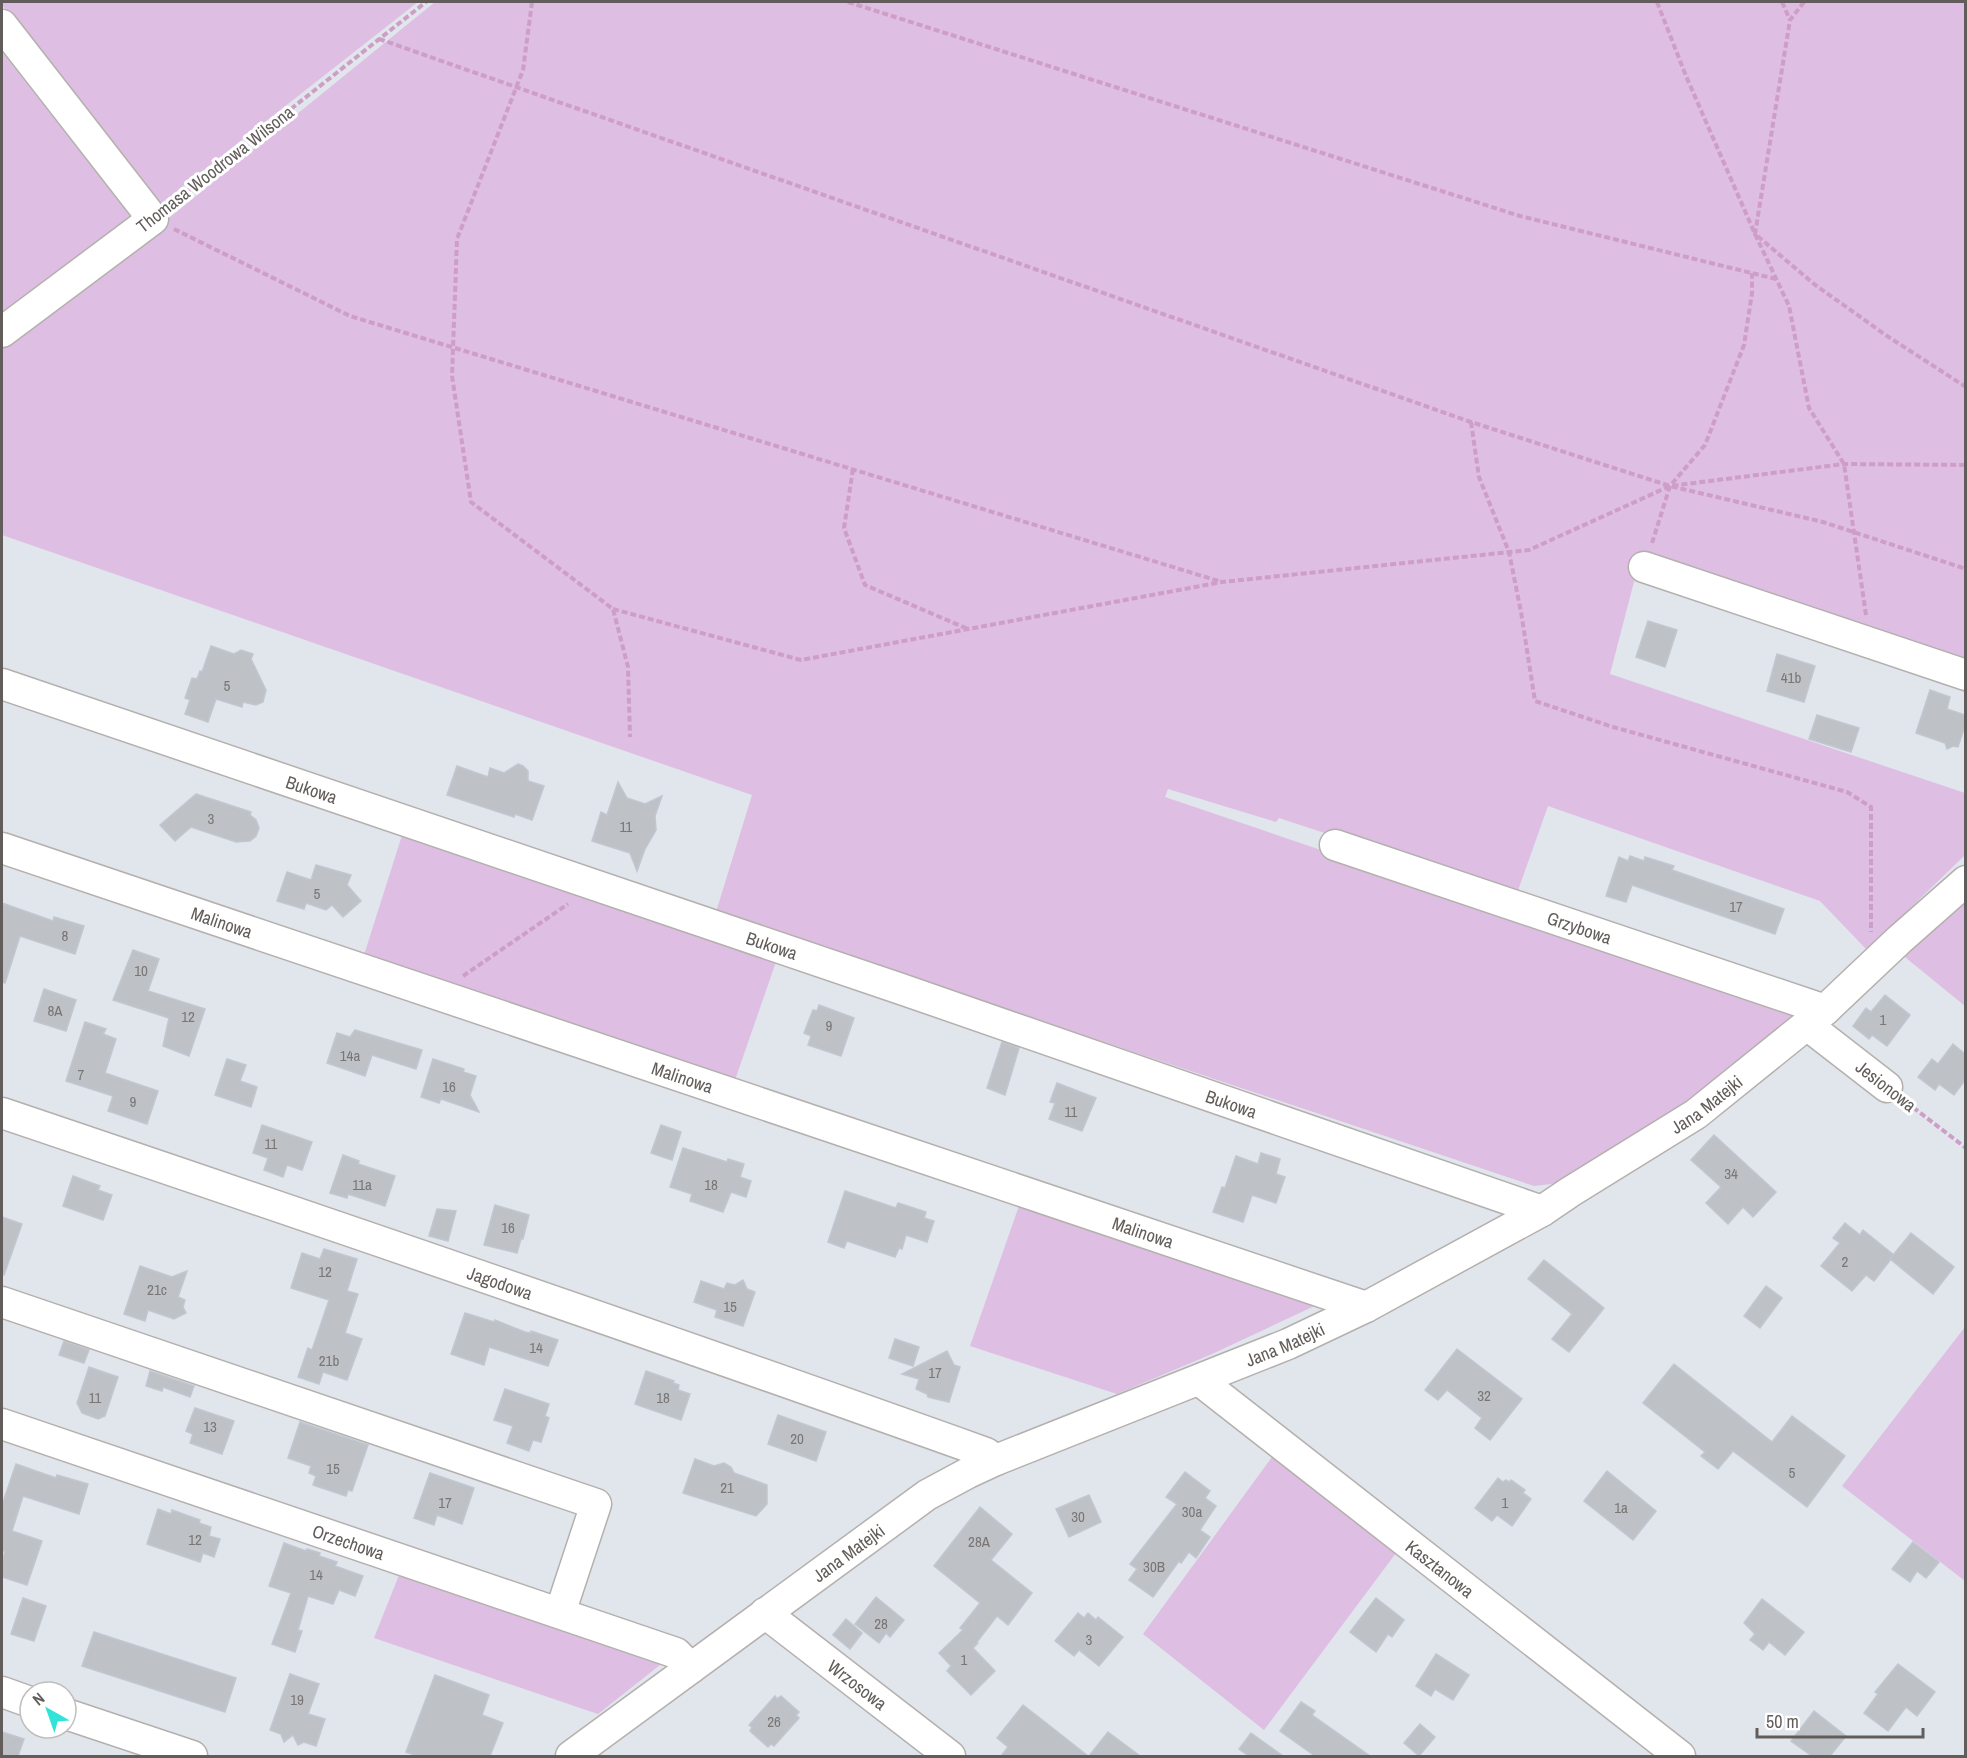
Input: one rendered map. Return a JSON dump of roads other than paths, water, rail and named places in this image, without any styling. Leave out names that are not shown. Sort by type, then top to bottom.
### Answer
[{"type":"street","name":"Thomasa Woodrowa Wilsona","points":[[2,25],[153,219],[2,332]]},
{"type":"street","points":[[1644,567],[1965,675]]},
{"type":"street","name":"Bukowa","points":[[2,684],[595,885],[1542,1211]]},
{"type":"street","name":"Grzybowa","points":[[1335,845],[1816,1017]]},
{"type":"street","name":"Malinowa","points":[[2,848],[1366,1307]]},
{"type":"street","name":"Jana Matejki","points":[[571,1756],[927,1495],[996,1461],[1288,1344],[1366,1307],[1542,1211],[1696,1114],[1816,1017],[1965,881]]},
{"type":"street","name":"Jesionowa","points":[[1816,1017],[1887,1088]]},
{"type":"street","name":"Jagodowa","points":[[2,1113],[850,1404],[986,1453],[996,1461]]},
{"type":"street","points":[[2,1302],[597,1504],[560,1613]]},
{"type":"street","name":"Kasztanowa","points":[[1199,1380],[1680,1756]]},
{"type":"street","name":"Orzechowa","points":[[2,1424],[676,1653],[691,1668]]},
{"type":"street","name":"Wrzosowa","points":[[765,1613],[950,1756]]},
{"type":"street","points":[[2,1692],[18,1698]]},
{"type":"street","points":[[78,1718],[192,1756]]}]
